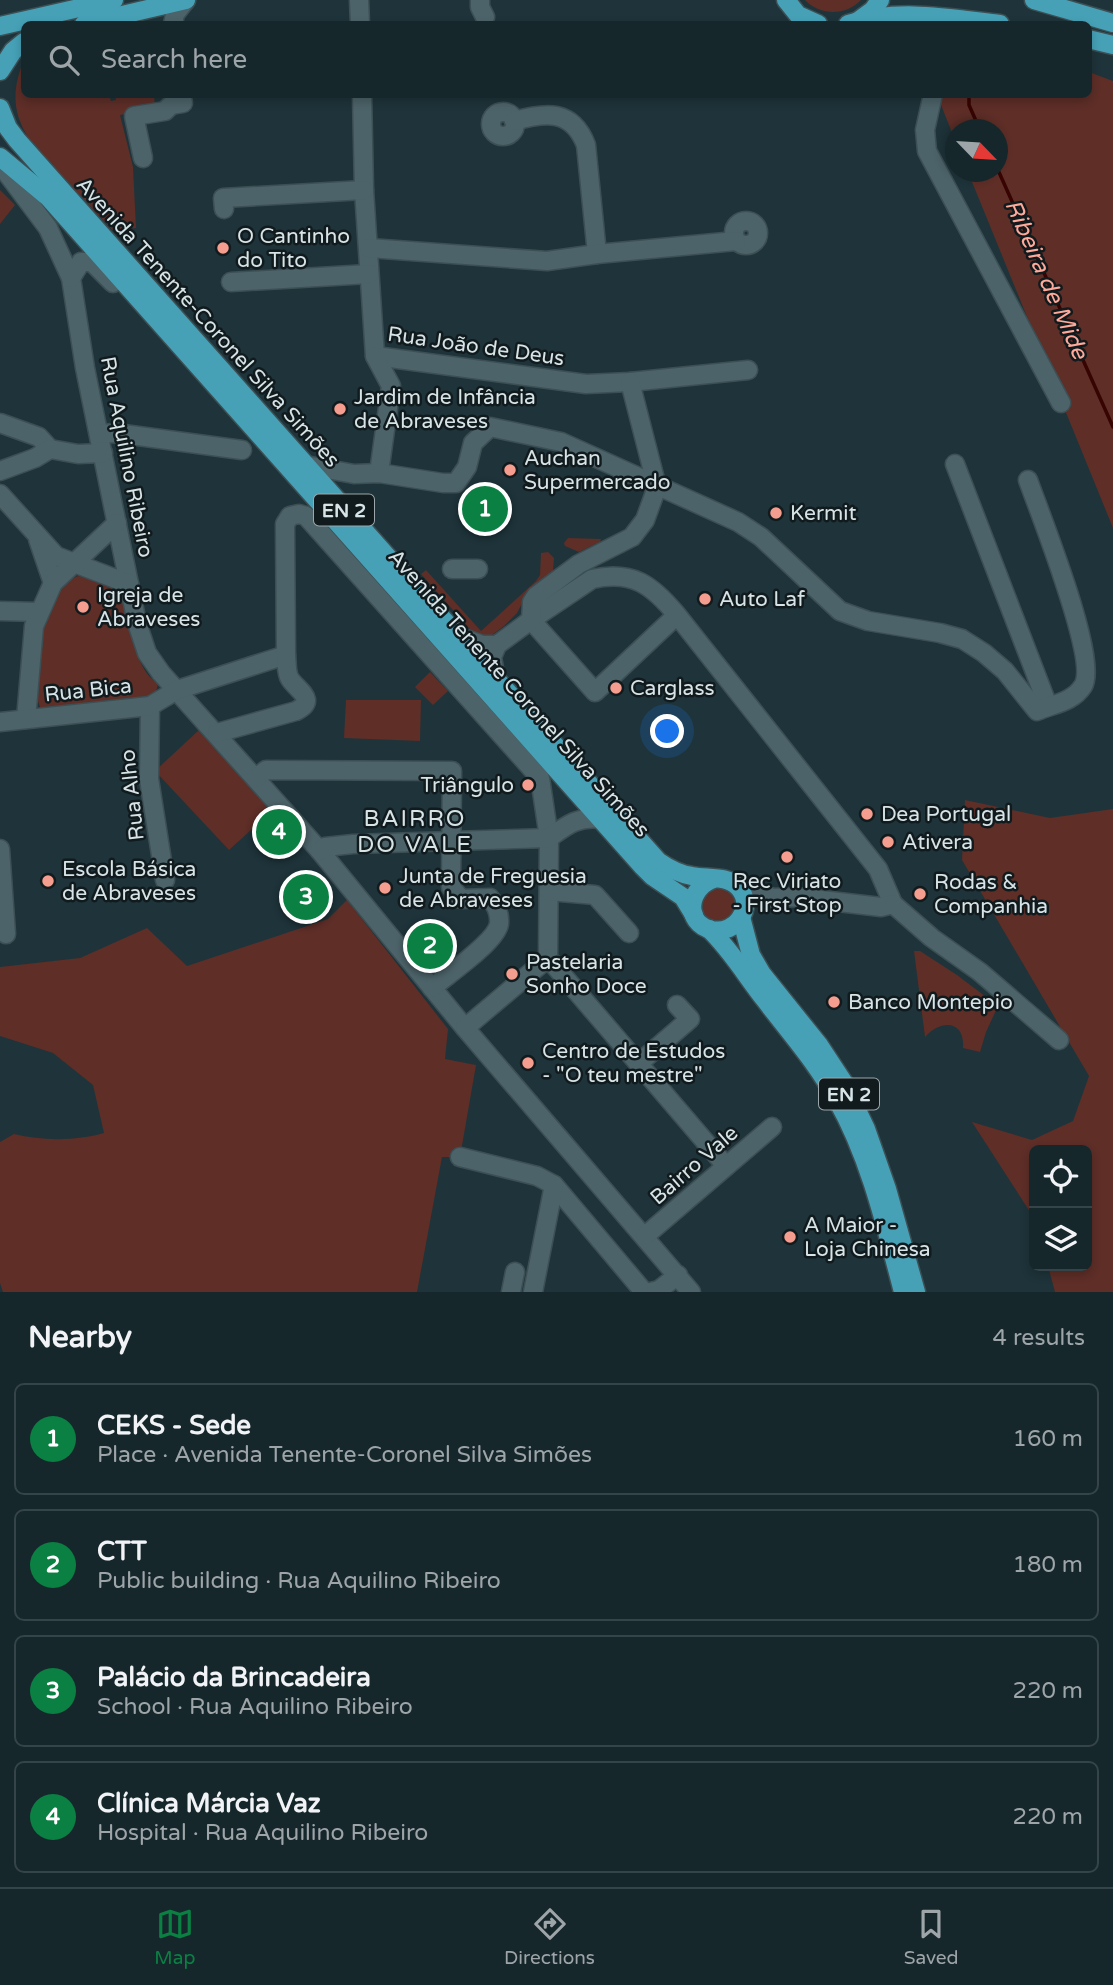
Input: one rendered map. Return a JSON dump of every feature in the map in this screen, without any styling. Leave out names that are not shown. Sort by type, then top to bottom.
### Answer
[{"type":"main road","points":[[24,21],[114,0]]},
{"type":"main road","points":[[97,21],[186,0]]},
{"type":"main road","points":[[856,21],[873,10],[880,0]]},
{"type":"main road","points":[[1034,0],[1113,23]]},
{"type":"main road","points":[[784,1],[798,15],[811,21]]},
{"type":"main road","points":[[864,21],[896,15],[939,16],[967,21]]},
{"type":"main road","points":[[0,24],[21,21]]},
{"type":"main road","points":[[1092,40],[1113,46]]},
{"type":"main road","points":[[0,71],[13,51],[21,44]]},
{"type":"main road","name":"Avenida Tenente-Coronel Silva Simões","points":[[0,108],[8,128],[17,140],[658,861],[681,873],[714,878]]},
{"type":"main road","name":"Avenida Tenente Coronel Silva Simões","points":[[0,157],[48,197],[580,796],[652,876],[683,897],[694,915]]},
{"type":"main road","points":[[694,915],[692,900],[695,892],[714,878]]},
{"type":"main road","name":"EN 2","points":[[714,878],[730,881],[737,886],[745,902],[742,915],[751,956],[762,974],[819,1045],[844,1083],[866,1129],[887,1189],[916,1292]]},
{"type":"main road","name":"EN 2","points":[[694,915],[726,945],[755,987],[807,1051],[843,1110],[870,1179],[903,1292]]},
{"type":"main road","points":[[709,929],[716,931],[730,928],[742,915]]},
{"type":"street","points":[[172,21],[186,0]]},
{"type":"street","points":[[359,0],[360,21]]},
{"type":"street","points":[[145,10],[158,14],[166,21]]},
{"type":"street","points":[[896,15],[911,21]]},
{"type":"street","points":[[143,158],[134,116],[165,110],[174,98]]},
{"type":"street","name":"Rua João de Deus","points":[[362,98],[364,190],[375,356],[586,384],[748,370]]},
{"type":"street","points":[[932,98],[925,130],[927,151],[1060,403]]},
{"type":"street","points":[[514,121],[546,114],[569,120],[579,131],[586,145],[597,254]]},
{"type":"street","name":"Rua Aquilino Ribeiro","points":[[0,164],[4,173],[27,198],[48,228],[71,278],[85,368],[137,623],[148,653],[177,690],[320,851],[465,1028],[691,1292]]},
{"type":"street","points":[[224,209],[223,198],[364,190]]},
{"type":"street","points":[[369,248],[547,261],[736,241]]},
{"type":"street","points":[[71,278],[81,262],[92,262],[119,289],[138,297]]},
{"type":"street","points":[[231,282],[369,274]]},
{"type":"street","points":[[375,356],[391,386],[379,473]]},
{"type":"street","points":[[630,382],[657,487],[645,520],[632,537],[579,564],[536,596],[532,602],[531,620],[595,692],[677,615]]},
{"type":"street","points":[[0,423],[38,437],[50,449],[78,454],[103,453]]},
{"type":"street","points":[[304,465],[354,474],[379,473],[456,483],[467,467],[473,443],[490,427],[561,442],[738,522],[761,537],[840,611],[868,621],[962,639],[1005,671],[1037,711],[1077,695],[1085,683],[1086,672],[1082,641],[1071,602],[1028,480]]},
{"type":"street","points":[[99,434],[116,433],[242,450]]},
{"type":"street","points":[[0,471],[35,458],[50,449]]},
{"type":"street","points":[[955,464],[1048,706]]},
{"type":"street","points":[[342,507],[344,485],[354,474]]},
{"type":"street","points":[[0,494],[7,512],[37,536],[56,556],[129,584]]},
{"type":"street","points":[[217,733],[304,707],[306,696],[288,677],[285,524],[290,516],[306,516],[540,778],[550,838],[548,958],[726,1166]]},
{"type":"street","points":[[26,719],[34,626],[52,583],[117,523]]},
{"type":"street","points":[[37,536],[52,583]]},
{"type":"street","points":[[452,569],[478,569]]},
{"type":"street","points":[[496,680],[492,657],[497,645],[592,579],[615,575],[637,580],[659,593],[878,869],[893,904],[932,938],[980,972],[1059,1040]]},
{"type":"street","points":[[0,611],[39,612]]},
{"type":"street","points":[[456,635],[482,645],[497,645]]},
{"type":"street","name":"Rua Bica","points":[[0,724],[149,706],[177,690],[286,655]]},
{"type":"street","name":"Rua Alho","points":[[149,706],[149,779],[165,880]]},
{"type":"street","points":[[256,778],[265,770],[452,771],[451,887],[461,899],[490,898],[497,907],[499,923],[493,936],[432,988]]},
{"type":"street","points":[[574,820],[580,796]]},
{"type":"street","points":[[320,851],[324,847],[353,844],[550,838],[574,820],[601,819]]},
{"type":"street","points":[[0,849],[6,934]]},
{"type":"street","points":[[737,886],[773,898],[796,897],[881,907],[893,904]]},
{"type":"street","points":[[549,891],[595,895],[629,933]]},
{"type":"street","points":[[742,915],[773,898]]},
{"type":"street","points":[[465,1028],[548,958]]},
{"type":"street","points":[[638,1064],[690,1019],[677,1005]]},
{"type":"street","name":"Bairro Vale","points":[[645,1236],[772,1127]]},
{"type":"street","points":[[460,1157],[537,1175],[554,1185],[644,1292]]},
{"type":"street","points":[[533,1292],[554,1185]]},
{"type":"street","points":[[511,1292],[514,1272]]},
{"type":"street","points":[[651,1292],[660,1290],[678,1275]]},
{"type":"shaded area","points":[[805,0],[861,0],[848,9],[833,12],[818,9]]},
{"type":"shaded area","points":[[21,69],[21,98],[110,98],[111,101],[116,98],[154,98],[155,108],[120,115],[133,167],[136,228],[112,230],[41,154],[17,113],[17,80]]},
{"type":"shaded area","points":[[1092,73],[1113,81],[1113,528],[972,182],[1008,182],[1008,119],[947,119],[938,98],[1092,98]]},
{"type":"shaded area","points":[[0,190],[15,205],[0,224]]},
{"type":"shaded area","points":[[568,538],[601,539],[579,552],[565,546]]},
{"type":"shaded area","points":[[548,552],[554,558],[553,571],[526,596],[517,613],[492,635],[477,637],[421,574],[426,570],[481,631],[536,581],[540,575],[541,553]]},
{"type":"shaded area","points":[[78,576],[123,590],[138,655],[150,677],[158,683],[155,692],[148,698],[46,710],[40,707],[38,701],[42,630],[53,597],[64,585]]},
{"type":"shaded area","points":[[430,672],[448,691],[433,705],[415,687]]},
{"type":"shaded area","points":[[346,700],[421,700],[420,741],[344,738]]},
{"type":"shaded area","points":[[199,730],[273,810],[229,850],[155,771]]},
{"type":"shaded area","points":[[965,800],[1050,818],[1113,809],[1113,1292],[1055,1292],[1049,1271],[1092,1271],[1092,1145],[1029,1145],[1029,1210],[972,1122],[1032,1140],[1073,1121],[1089,1076],[962,860]]},
{"type":"shaded area","points":[[719,887],[731,893],[737,905],[731,917],[719,923],[707,917],[701,905],[707,893]]},
{"type":"shaded area","points":[[347,900],[448,1029],[445,1059],[476,1065],[460,1157],[442,1157],[417,1292],[3,1292],[0,1283],[0,1142],[14,1134],[59,1139],[104,1133],[93,1085],[53,1053],[0,1036],[0,967],[80,958],[147,928],[187,966],[328,919]]},
{"type":"shaded area","points":[[914,951],[920,951],[957,975],[998,1006],[980,1052],[963,1048],[960,1032],[951,1025],[938,1027],[925,1037]]},
{"type":"waterway","name":"Ribeira de Mide","points":[[969,98],[975,119]]},
{"type":"waterway","name":"Ribeira de Mide","points":[[1003,182],[1113,427]]},
{"type":"place","name":"O Cantinho do Tito","points":[[223,248]]},
{"type":"place","name":"Jardim de Infância de Abraveses","points":[[340,409]]},
{"type":"place","name":"Auchan Supermercado","points":[[510,470]]},
{"type":"place","name":"CEKS - Sede","points":[[485,509]]},
{"type":"place","name":"Kermit","points":[[776,513]]},
{"type":"place","name":"Auto Laf","points":[[705,599]]},
{"type":"place","name":"Igreja de Abraveses","points":[[83,607]]},
{"type":"place","name":"Carglass","points":[[616,688]]},
{"type":"place","name":"Triângulo","points":[[528,785]]},
{"type":"place","name":"Dea Portugal","points":[[867,814]]},
{"type":"place","name":"Clínica Márcia Vaz","points":[[279,832]]},
{"type":"place","name":"Ativera","points":[[888,842]]},
{"type":"place","name":"Rec Viriato - First Stop","points":[[787,857]]},
{"type":"place","name":"Escola Básica de Abraveses","points":[[48,881]]},
{"type":"place","name":"Junta de Freguesia de Abraveses","points":[[385,888]]},
{"type":"place","name":"Rodas & Companhia","points":[[920,894]]},
{"type":"place","name":"Palácio da Brincadeira","points":[[306,897]]},
{"type":"place","name":"CTT","points":[[430,946]]},
{"type":"place","name":"Pastelaria Sonho Doce","points":[[512,974]]},
{"type":"place","name":"Banco Montepio","points":[[834,1002]]},
{"type":"place","name":"Centro de Estudos - \"O teu mestre\"","points":[[528,1063]]},
{"type":"place","name":"A Maior - Loja Chinesa","points":[[790,1237]]},
{"type":"district","name":"BAIRRO DO VALE","points":[[415,831]]}]
